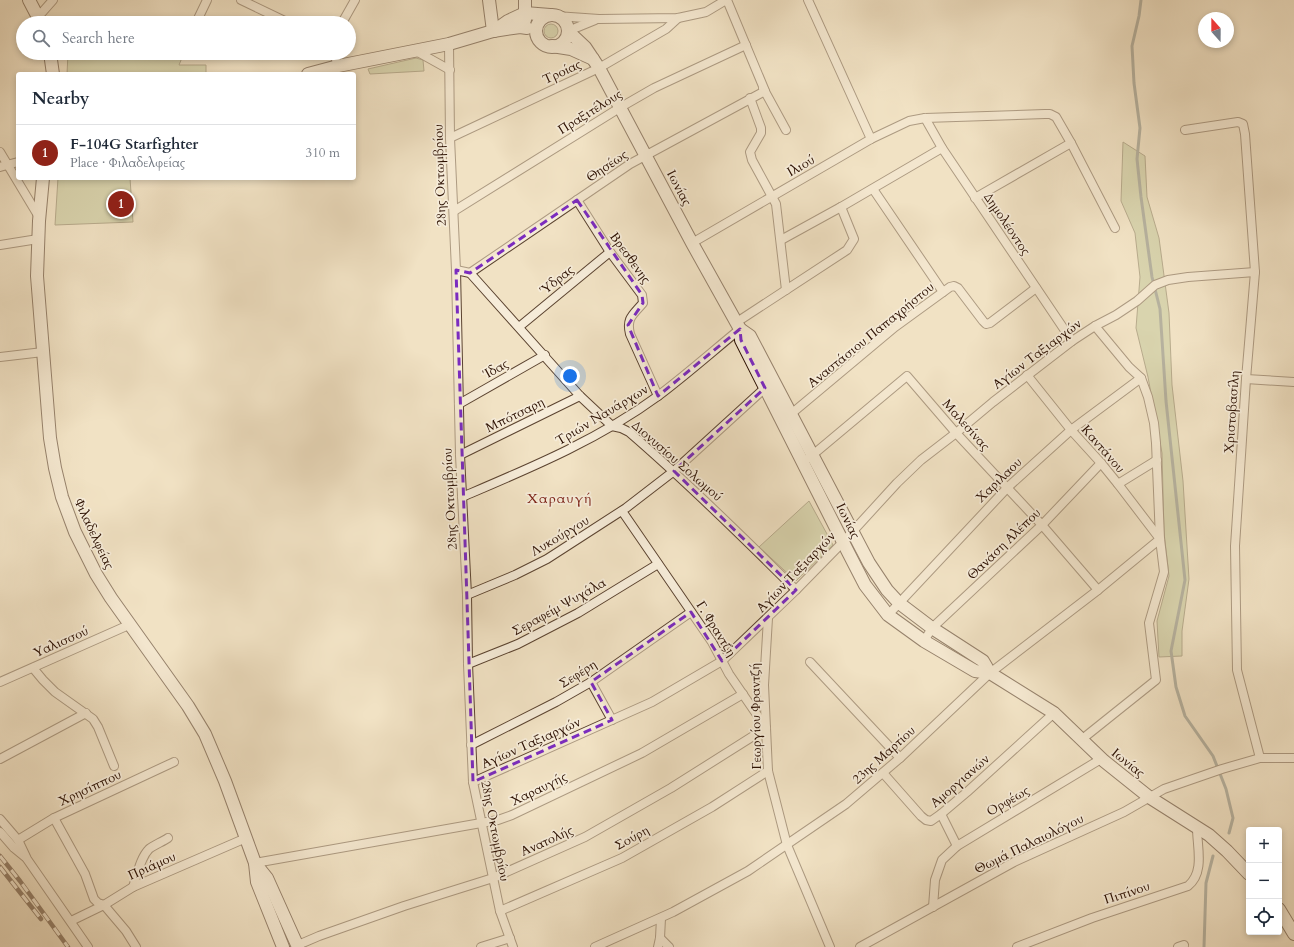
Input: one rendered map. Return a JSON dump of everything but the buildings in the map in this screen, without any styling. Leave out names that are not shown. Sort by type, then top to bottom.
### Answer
[{"type":"main road","points":[[29,0],[38,16]]},
{"type":"main road","points":[[488,0],[493,31]]},
{"type":"main road","points":[[525,0],[527,28]]},
{"type":"main road","points":[[533,0],[534,9],[548,15]]},
{"type":"main road","points":[[493,31],[508,21],[525,13],[548,15],[561,18],[565,22],[568,31],[563,42],[558,45],[546,44],[537,34],[537,26],[542,19],[548,15]]},
{"type":"main road","points":[[316,72],[338,66],[416,52],[493,31],[520,27],[527,28],[546,44],[570,49],[597,64]]},
{"type":"main road","name":"Ιωνίας","points":[[568,31],[585,47],[597,64],[621,107],[692,243],[738,325],[741,340],[865,585],[888,615],[924,641],[975,671],[990,673],[1054,713],[1101,758],[1149,797],[1209,835],[1246,871]]},
{"type":"main road","points":[[51,60],[53,72]]},
{"type":"main road","name":"Φιλαδελφείας","points":[[43,180],[39,218],[37,276],[50,438],[62,497],[86,556],[111,598],[188,706],[205,734],[225,781],[246,838],[255,863],[257,882],[283,947]]},
{"type":"main road","name":"Ιωνίας","points":[[738,325],[750,336],[876,576],[886,590],[898,603],[932,628],[983,661],[990,673]]},
{"type":"main road","name":"Φιλαδελφείας","points":[[255,863],[267,878],[298,946]]},
{"type":"main road","points":[[1282,914],[1294,934]]},
{"type":"street","points":[[43,16],[53,0]]},
{"type":"street","points":[[199,16],[207,0]]},
{"type":"street","points":[[241,0],[274,16]]},
{"type":"street","points":[[346,16],[355,0]]},
{"type":"street","points":[[548,15],[599,18],[678,18],[706,12],[727,0],[764,90],[786,130]]},
{"type":"street","points":[[808,0],[871,139]]},
{"type":"street","points":[[568,31],[599,18]]},
{"type":"street","name":"Τροίας","points":[[450,138],[666,29],[678,18]]},
{"type":"street","name":"28ης Οκτωμβρίου","points":[[449,44],[450,138],[456,270],[460,455],[467,595],[468,664],[473,782],[492,878],[500,911],[513,947]]},
{"type":"street","name":"Πραξιτέλους","points":[[454,211],[654,88],[746,45]]},
{"type":"street","points":[[416,52],[450,70]]},
{"type":"street","points":[[336,60],[338,66]]},
{"type":"street","name":"Θησέως","points":[[470,273],[645,155],[764,90]]},
{"type":"street","points":[[750,98],[761,128],[761,132],[750,152],[752,160],[776,204],[786,290]]},
{"type":"street","name":"Ιλιού","points":[[692,243],[871,139],[909,121],[925,118],[1050,114],[1056,117],[1115,228]]},
{"type":"street","name":"Δημολέοντος","points":[[925,118],[942,148],[1072,341]]},
{"type":"street","name":"Χριστοβασίλη","points":[[1185,130],[1238,122],[1243,124],[1245,134],[1255,272],[1235,546],[1236,670],[1260,758]]},
{"type":"street","points":[[975,198],[1071,143]]},
{"type":"street","points":[[781,240],[942,148]]},
{"type":"street","points":[[0,152],[4,166],[39,218]]},
{"type":"street","points":[[4,166],[16,163]]},
{"type":"street","points":[[872,189],[943,292]]},
{"type":"street","name":"Βρεσθενης","points":[[577,200],[610,252],[642,295],[643,303],[628,325],[630,334],[658,396]]},
{"type":"street","name":"Τριών Ναυάρχων","points":[[462,497],[541,463],[576,446],[612,426],[658,396],[738,325],[786,290],[846,250],[852,244],[854,240],[841,207]]},
{"type":"street","points":[[0,244],[38,239]]},
{"type":"street","name":"Ύδρας","points":[[518,327],[610,252]]},
{"type":"street","points":[[456,270],[470,273]]},
{"type":"street","name":"Αγίων Ταξιαρχών","points":[[473,782],[652,702],[722,661],[796,590],[921,460],[1027,374],[1072,341],[1137,301],[1159,283],[1188,277],[1255,272]]},
{"type":"street","name":"Διονυσίου Σολωμού","points":[[470,273],[580,396],[612,426],[622,428],[629,432],[674,471],[796,590]]},
{"type":"street","name":"Αναστάσιου Παπαχρήστου","points":[[791,414],[895,327],[950,287],[954,286],[958,288],[986,324],[990,323],[1036,288]]},
{"type":"street","points":[[1081,740],[1156,680],[1149,623],[1164,572],[1160,539],[1154,423],[1148,397],[1141,378],[1129,367],[1095,326]]},
{"type":"street","points":[[0,357],[43,352]]},
{"type":"street","name":"Ίδας","points":[[459,404],[545,356]]},
{"type":"street","name":"Καντάνου","points":[[1027,374],[1071,430],[1118,484],[1160,539]]},
{"type":"street","name":"Μαλεσίνας","points":[[803,463],[907,376],[956,433],[1042,525],[1098,590]]},
{"type":"street","name":"Χαριλαου","points":[[888,615],[1008,487],[1071,430],[1141,378]]},
{"type":"street","points":[[1246,379],[1294,382]]},
{"type":"street","name":"Λυκούργου","points":[[467,595],[515,575],[547,559],[622,511],[674,471],[766,388]]},
{"type":"street","name":"Μπότσαρη","points":[[460,455],[580,396]]},
{"type":"street","points":[[1118,484],[1157,460]]},
{"type":"street","name":"Θανάση Αλέπου","points":[[924,641],[932,628],[1042,525],[1101,463]]},
{"type":"street","name":"Γ. Φραντζη","points":[[622,511],[712,642],[722,661],[766,728]]},
{"type":"street","name":"23ης Μαρτίου","points":[[595,947],[661,918],[748,871],[846,804],[900,758],[990,673],[1098,590],[1160,539]]},
{"type":"street","name":"Σεραφείμ Ψυχάλα","points":[[468,664],[518,644],[578,613],[658,564]]},
{"type":"street","name":"Σεφέρη","points":[[471,745],[556,702],[590,682],[691,612]]},
{"type":"street","name":"Γεωργίου Φραντζή","points":[[768,618],[764,685],[768,771],[787,845],[830,947]]},
{"type":"street","name":"Υαλισσού","points":[[0,682],[131,624]]},
{"type":"street","points":[[810,662],[900,758]]},
{"type":"street","points":[[33,668],[55,692],[93,719],[98,727],[114,766]]},
{"type":"street","points":[[590,682],[612,720]]},
{"type":"street","name":"Χαραυγής","points":[[255,863],[498,820],[512,815],[642,753],[743,694]]},
{"type":"street","points":[[0,759],[86,713]]},
{"type":"street","name":"Αμοργιανών","points":[[883,773],[926,820],[931,821],[941,814],[1054,713]]},
{"type":"street","name":"Ανατολής","points":[[298,946],[318,936],[404,906],[492,878],[585,837],[671,788],[766,728]]},
{"type":"street","name":"Ορφέως","points":[[933,907],[934,880],[942,860],[956,846],[1101,758]]},
{"type":"street","name":"Θωμά Παλαιολόγου","points":[[860,947],[1014,862],[1124,812],[1164,789],[1212,772],[1260,758],[1294,758]]},
{"type":"street","name":"Χρησίππου","points":[[18,840],[54,818],[174,762]]},
{"type":"street","name":"Σούρη","points":[[500,911],[622,858],[712,807],[768,771]]},
{"type":"street","points":[[941,814],[956,846]]},
{"type":"street","points":[[54,818],[84,874],[94,899],[98,903],[104,905],[126,931],[136,947]]},
{"type":"street","points":[[0,819],[18,840],[28,858],[88,947]]},
{"type":"street","name":"Πιπίνου","points":[[1017,947],[1092,918],[1188,886],[1194,881],[1198,873],[1199,860],[1197,828]]},
{"type":"street","points":[[0,832],[14,848],[28,858]]},
{"type":"street","points":[[133,887],[147,851],[168,838]]},
{"type":"street","name":"Πριάμου","points":[[70,921],[104,905],[133,887],[246,838]]},
{"type":"street","points":[[658,947],[661,918]]},
{"type":"street","points":[[481,947],[510,938]]},
{"type":"street","points":[[660,938],[668,947]]},
{"type":"highlighted area","points":[[577,200],[642,295],[643,303],[628,325],[658,396],[740,329],[741,340],[765,388],[674,471],[796,590],[722,661],[691,612],[591,682],[612,720],[473,782],[456,270],[470,273]]},
{"type":"green space","points":[[551,24],[556,26],[558,31],[556,36],[551,38],[546,36],[544,31],[546,26]]},
{"type":"green space","points":[[416,58],[423,60],[424,71],[370,74],[368,69]]},
{"type":"green space","points":[[68,60],[181,60],[179,65],[206,65],[206,72],[67,72]]},
{"type":"green space","points":[[1123,142],[1145,156],[1147,197],[1159,238],[1169,313],[1172,385],[1183,481],[1189,579],[1182,631],[1182,656],[1159,657],[1157,621],[1169,576],[1164,532],[1162,453],[1148,377],[1136,328],[1140,277],[1135,233],[1121,201]]},
{"type":"green space","points":[[58,180],[130,180],[133,222],[55,225]]},
{"type":"green space","points":[[809,501],[833,545],[796,581],[759,547]]},
{"type":"waterway","points":[[1141,0],[1132,46],[1134,83],[1140,128],[1137,159],[1152,277],[1160,309],[1166,401],[1185,580],[1171,651],[1176,687],[1185,716],[1213,756],[1226,789],[1233,818],[1229,833]]},
{"type":"waterway","points":[[1204,947],[1206,883],[1213,856]]},
{"type":"railway","points":[[0,856],[68,947]]},
{"type":"railway","points":[[0,867],[41,919]]},
{"type":"place","name":"F-104G Starfighter","points":[[121,204]]},
{"type":"district","name":"Χαραυγή","points":[[560,498]]}]
